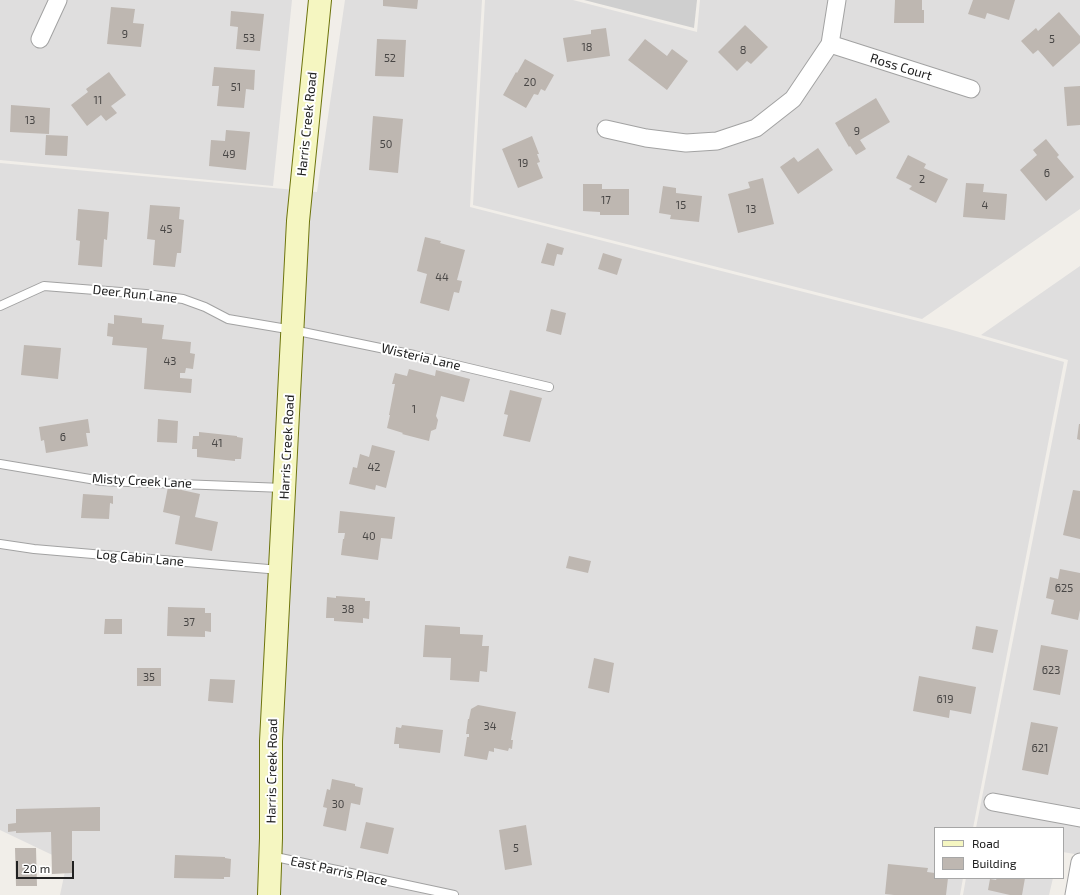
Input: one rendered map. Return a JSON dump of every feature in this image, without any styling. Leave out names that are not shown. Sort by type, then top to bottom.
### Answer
[{"type":"street","points":[[40,39],[58,0]]},
{"type":"street","name":"Harris Creek Road","points":[[269,895],[271,741],[298,221],[320,0]]},
{"type":"street","points":[[606,129],[646,138],[686,143],[717,141],[756,128],[793,98],[830,44],[837,0]]},
{"type":"street","name":"Ross Court","points":[[830,44],[971,89]]},
{"type":"street","points":[[993,802],[1080,818]]},
{"type":"street","points":[[1074,895],[1080,862]]},
{"type":"lane","name":"Deer Run Lane","points":[[0,306],[44,286],[138,293],[183,299],[205,307],[228,319],[293,330]]},
{"type":"lane","name":"Wisteria Lane","points":[[293,330],[414,355],[549,387]]},
{"type":"lane","name":"Misty Creek Lane","points":[[0,464],[102,481],[285,488]]},
{"type":"lane","name":"Log Cabin Lane","points":[[0,544],[34,549],[280,570]]},
{"type":"lane","name":"East Parris Place","points":[[270,856],[454,895]]},
{"type":"shaded area","points":[[0,0],[292,0],[273,186],[0,160]]},
{"type":"shaded area","points":[[345,0],[482,0],[470,207],[949,329],[1064,362],[973,827],[934,827],[934,879],[963,879],[960,895],[60,895],[67,862],[0,830],[0,163],[317,192]]},
{"type":"shaded area","points":[[485,0],[573,0],[697,32],[700,0],[1080,0],[1080,209],[922,319],[473,205]]},
{"type":"shaded area","points":[[584,0],[697,0],[694,28]]},
{"type":"shaded area","points":[[1080,266],[1080,855],[1064,852],[1064,827],[976,827],[1068,360],[981,335]]},
{"type":"shaded area","points":[[966,879],[1053,879],[1049,895],[963,895]]},
{"type":"building","points":[[383,0],[418,0],[417,9],[383,6]]},
{"type":"building","points":[[895,0],[922,0],[924,23],[894,23]]},
{"type":"building","points":[[973,0],[1015,0],[1009,20],[987,13],[985,19],[968,14]]},
{"type":"building","points":[[111,7],[135,9],[133,23],[144,24],[141,47],[107,44]]},
{"type":"building","points":[[231,11],[264,14],[260,51],[236,49],[238,27],[230,26]]},
{"type":"building","points":[[1059,12],[1080,36],[1080,43],[1053,67],[1038,50],[1033,54],[1021,41],[1036,28],[1038,31]]},
{"type":"building","points":[[745,25],[768,47],[751,64],[747,61],[737,71],[718,52]]},
{"type":"building","points":[[606,28],[610,56],[567,62],[563,38],[591,34],[591,30]]},
{"type":"building","points":[[377,39],[406,40],[404,77],[375,76]]},
{"type":"building","points":[[645,39],[667,56],[672,49],[688,61],[667,90],[628,60]]},
{"type":"building","points":[[525,59],[554,75],[545,91],[541,89],[538,95],[534,94],[526,108],[503,95]]},
{"type":"building","points":[[214,67],[255,70],[254,90],[246,89],[244,108],[217,106],[219,86],[212,86]]},
{"type":"building","points":[[109,72],[126,95],[111,106],[117,113],[106,121],[101,115],[87,126],[71,105],[88,92],[86,89]]},
{"type":"building","points":[[1080,86],[1080,125],[1067,126],[1064,87]]},
{"type":"building","points":[[876,98],[890,122],[860,140],[866,149],[856,155],[850,146],[849,147],[835,123]]},
{"type":"building","points":[[11,105],[50,108],[49,134],[10,132]]},
{"type":"building","points":[[373,116],[403,119],[398,173],[369,170]]},
{"type":"building","points":[[226,130],[250,132],[246,170],[209,166],[211,140],[225,141]]},
{"type":"building","points":[[46,135],[68,136],[67,156],[45,155]]},
{"type":"building","points":[[532,136],[539,154],[537,154],[540,162],[537,163],[543,178],[518,188],[502,149]]},
{"type":"building","points":[[1046,139],[1059,155],[1057,157],[1074,177],[1046,201],[1020,170],[1037,155],[1033,150]]},
{"type":"building","points":[[818,148],[833,170],[798,194],[780,167],[794,157],[798,162]]},
{"type":"building","points":[[908,155],[926,164],[924,168],[948,179],[936,203],[909,189],[912,186],[896,178]]},
{"type":"building","points":[[763,178],[774,224],[738,233],[728,194],[750,188],[748,182]]},
{"type":"building","points":[[966,183],[984,184],[983,192],[1007,194],[1005,220],[963,217]]},
{"type":"building","points":[[583,184],[602,184],[602,189],[629,189],[629,215],[600,215],[600,212],[583,211]]},
{"type":"building","points":[[663,186],[676,188],[676,193],[702,196],[699,222],[670,219],[671,215],[659,213]]},
{"type":"building","points":[[150,205],[180,207],[179,219],[184,220],[181,253],[177,253],[175,267],[153,265],[155,240],[147,239]]},
{"type":"building","points":[[78,209],[109,212],[107,240],[104,239],[102,267],[78,265],[80,241],[76,240]]},
{"type":"building","points":[[425,237],[465,250],[457,280],[462,281],[459,293],[454,292],[449,311],[420,303],[427,274],[417,271]]},
{"type":"building","points":[[547,243],[564,248],[562,255],[557,254],[554,266],[541,263]]},
{"type":"building","points":[[603,253],[622,259],[617,275],[598,269]]},
{"type":"building","points":[[551,309],[566,313],[561,335],[546,331]]},
{"type":"building","points":[[114,315],[142,318],[142,323],[164,325],[162,339],[191,342],[190,353],[195,354],[193,369],[186,368],[185,373],[180,373],[180,378],[192,379],[191,393],[144,389],[147,348],[112,345],[113,337],[107,336],[108,323],[114,324]]},
{"type":"building","points":[[24,345],[61,348],[58,379],[21,375]]},
{"type":"building","points":[[409,369],[435,376],[436,370],[470,379],[464,402],[441,396],[436,416],[438,420],[436,429],[431,431],[429,441],[402,434],[403,433],[387,428],[395,384],[392,384],[395,373],[407,376]]},
{"type":"building","points":[[510,390],[542,398],[530,442],[503,436],[508,415],[504,414]]},
{"type":"building","points":[[88,419],[90,433],[86,433],[88,446],[46,453],[44,440],[41,441],[39,427]]},
{"type":"building","points":[[158,419],[178,421],[177,443],[157,442]]},
{"type":"building","points":[[1080,424],[1080,440],[1077,439]]},
{"type":"building","points":[[199,432],[243,438],[241,459],[235,459],[235,461],[197,457],[197,449],[192,449],[193,436],[199,436]]},
{"type":"building","points":[[372,445],[395,451],[386,488],[376,485],[375,490],[349,484],[353,467],[357,468],[360,454],[369,457]]},
{"type":"building","points":[[168,487],[200,494],[195,517],[218,522],[212,551],[175,544],[180,516],[163,512]]},
{"type":"building","points":[[1073,490],[1080,491],[1080,539],[1063,535]]},
{"type":"building","points":[[83,494],[113,496],[113,504],[110,503],[109,519],[81,518]]},
{"type":"building","points":[[340,511],[395,517],[392,539],[381,538],[378,560],[341,555],[345,533],[338,533]]},
{"type":"building","points":[[569,556],[591,561],[588,573],[566,568]]},
{"type":"building","points":[[1060,569],[1080,573],[1080,610],[1078,620],[1051,614],[1054,600],[1046,598],[1050,577],[1058,579]]},
{"type":"building","points":[[336,596],[365,598],[365,601],[370,601],[369,619],[363,618],[363,623],[334,621],[334,618],[326,618],[327,597],[336,598]]},
{"type":"building","points":[[168,607],[205,608],[205,613],[211,613],[211,632],[205,631],[205,637],[167,636]]},
{"type":"building","points":[[105,619],[122,619],[122,634],[104,634]]},
{"type":"building","points":[[425,625],[460,627],[460,634],[483,635],[482,646],[489,646],[487,672],[480,671],[479,682],[450,680],[451,658],[423,657]]},
{"type":"building","points":[[976,626],[998,630],[993,653],[972,649]]},
{"type":"building","points":[[1041,645],[1068,650],[1060,695],[1033,690]]},
{"type":"building","points":[[594,658],[614,663],[609,693],[588,688]]},
{"type":"building","points":[[137,668],[161,668],[161,686],[137,686]]},
{"type":"building","points":[[919,676],[976,687],[971,714],[950,710],[949,718],[913,711]]},
{"type":"building","points":[[210,679],[235,680],[233,703],[208,701]]},
{"type":"building","points":[[478,705],[516,712],[511,740],[513,740],[512,749],[509,748],[508,751],[494,748],[494,752],[489,751],[487,760],[464,756],[467,737],[469,737],[469,734],[466,734],[468,719],[471,709]]},
{"type":"building","points":[[1031,722],[1058,727],[1048,775],[1022,770]]},
{"type":"building","points":[[402,725],[443,730],[440,753],[399,748],[399,744],[394,744],[396,727],[401,728]]},
{"type":"building","points":[[332,779],[355,784],[355,786],[363,788],[360,805],[351,803],[346,831],[323,826],[327,808],[323,807],[327,789],[330,790]]},
{"type":"building","points":[[100,807],[100,831],[72,831],[72,873],[52,874],[51,832],[8,832],[8,824],[16,823],[16,809]]},
{"type":"building","points":[[366,822],[394,828],[388,854],[360,848]]},
{"type":"building","points":[[526,825],[532,865],[505,870],[499,830]]},
{"type":"building","points":[[15,848],[36,848],[37,886],[16,886]]},
{"type":"building","points":[[175,855],[225,857],[231,859],[230,877],[224,877],[224,879],[174,878]]},
{"type":"building","points":[[888,864],[928,868],[927,872],[934,873],[934,879],[948,879],[946,895],[885,894]]},
{"type":"building","points":[[990,879],[1025,879],[1022,895],[1010,895],[988,890]]}]
